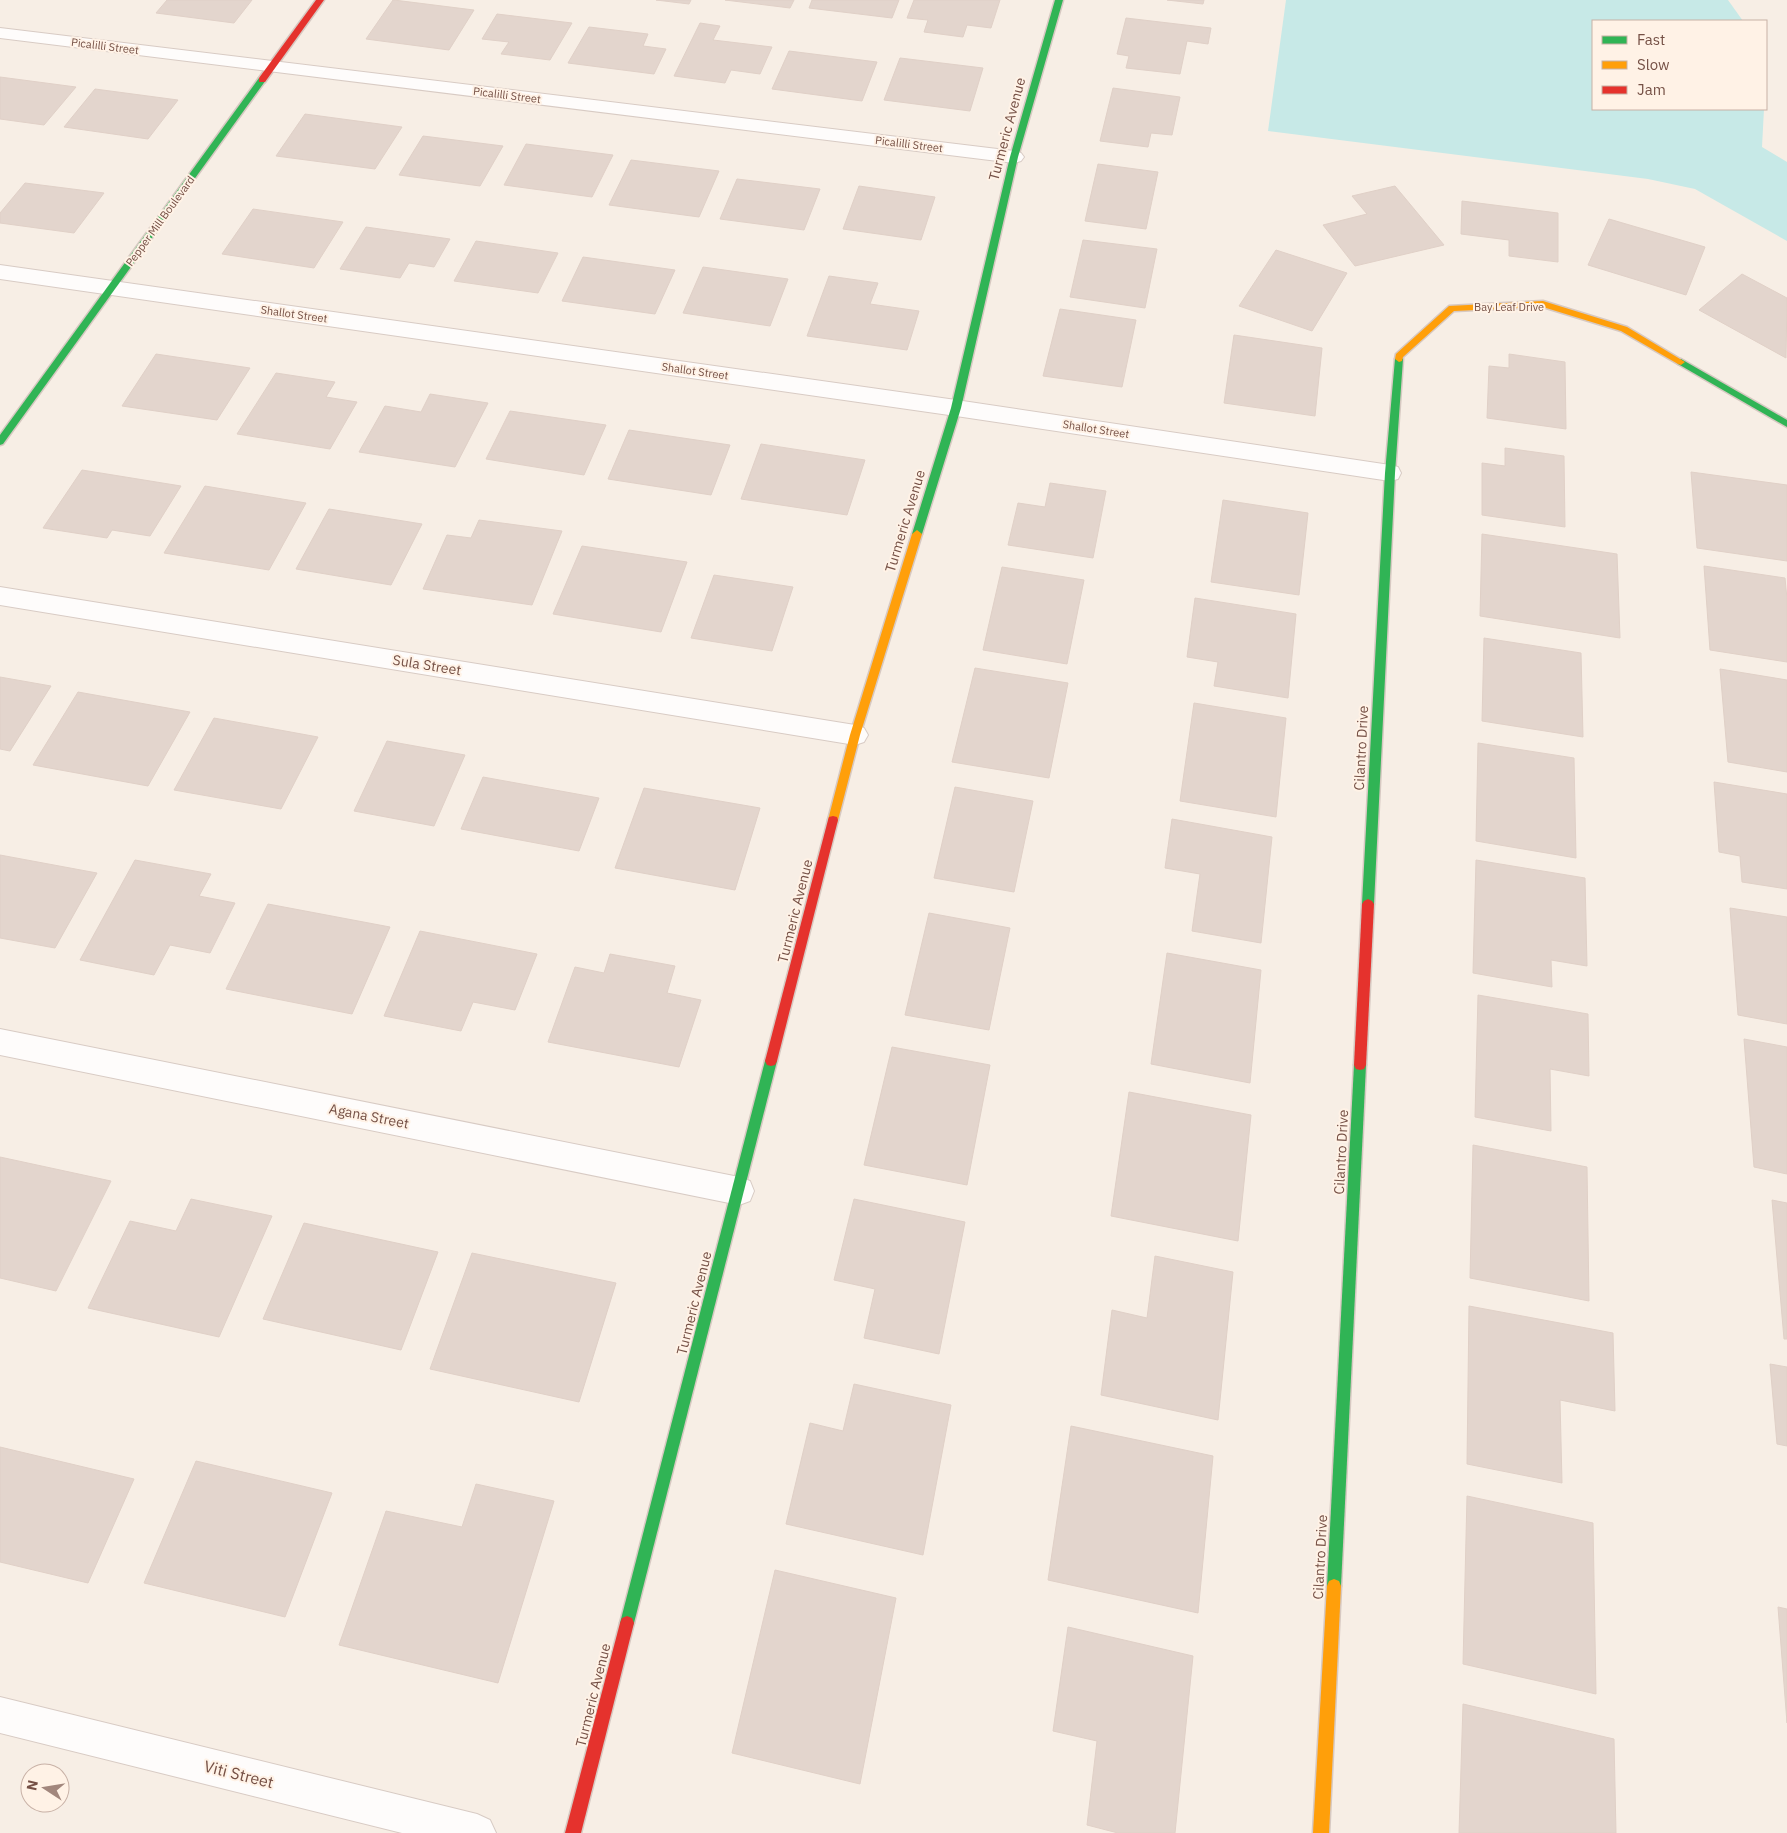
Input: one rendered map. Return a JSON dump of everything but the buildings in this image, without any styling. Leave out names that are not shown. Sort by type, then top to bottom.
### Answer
[{"type":"street","name":"Pepper Mill Boulevard","points":[[0,442],[320,0]]},
{"type":"street","name":"Turmeric Avenue","points":[[573,1833],[855,735],[956,408],[1014,157],[1059,0]]},
{"type":"street","name":"Picalilli Street","points":[[0,33],[1014,157]]},
{"type":"street","name":"Shallot Street","points":[[0,272],[956,408],[1390,473]]},
{"type":"street","name":"Bay Leaf Drive","points":[[1390,473],[1399,356],[1452,308],[1543,304],[1624,329],[1787,424]]},
{"type":"street","name":"Cilantro Drive","points":[[1321,1833],[1390,473]]},
{"type":"street","name":"Sula Street","points":[[0,596],[855,735]]},
{"type":"street","name":"Agana Street","points":[[0,1042],[739,1191]]},
{"type":"street","name":"Viti Street","points":[[0,1715],[477,1833]]},
{"type":"water","points":[[1286,0],[1728,0],[1742,20],[1592,20],[1592,110],[1764,110],[1762,147],[1787,162],[1787,241],[1695,189],[1648,179],[1268,131]]},
{"type":"traffic: fast","points":[[917,534],[956,408],[1014,157],[1059,0]]},
{"type":"traffic: fast","points":[[0,442],[262,80]]},
{"type":"traffic: fast","points":[[1368,904],[1390,473],[1399,359]]},
{"type":"traffic: fast","points":[[1681,362],[1787,424]]},
{"type":"traffic: fast","points":[[627,1623],[771,1061]]},
{"type":"traffic: fast","points":[[1334,1586],[1360,1065]]},
{"type":"traffic: slow","points":[[1399,359],[1399,356],[1452,308],[1543,304],[1624,329],[1681,362]]},
{"type":"traffic: slow","points":[[833,820],[855,735],[917,534]]},
{"type":"traffic: slow","points":[[1321,1833],[1334,1586]]},
{"type":"traffic: jam","points":[[262,80],[320,0]]},
{"type":"traffic: jam","points":[[771,1061],[833,820]]},
{"type":"traffic: jam","points":[[1360,1065],[1368,904]]},
{"type":"traffic: jam","points":[[573,1833],[627,1623]]}]
